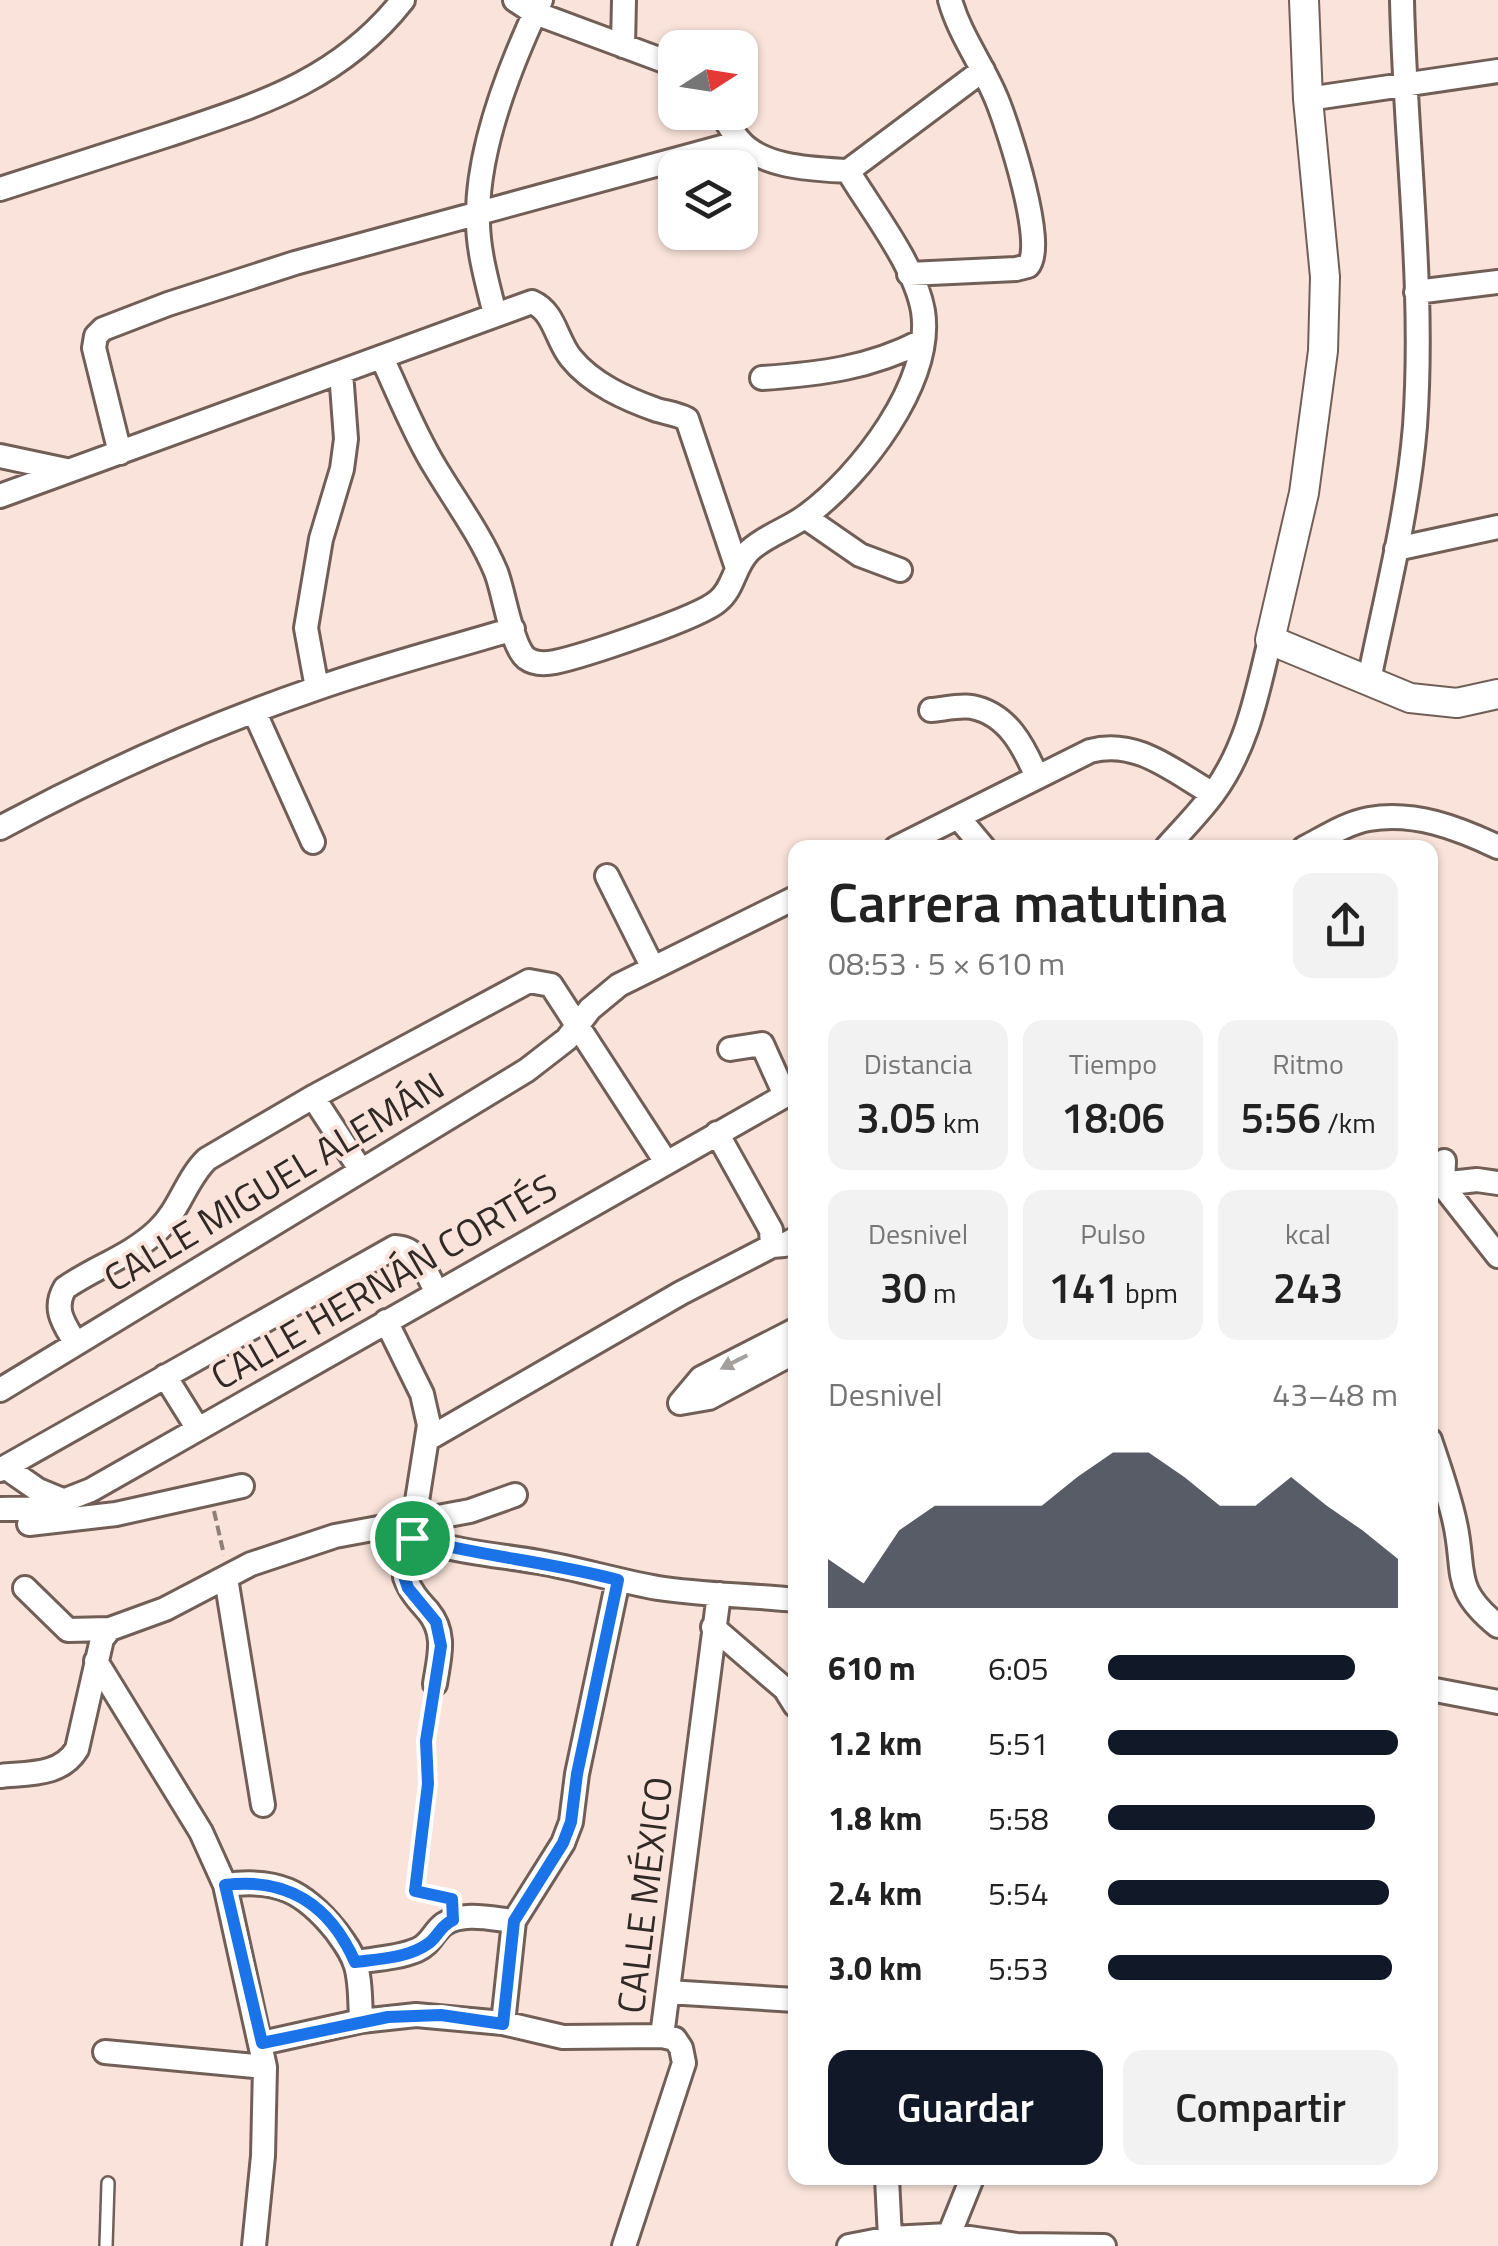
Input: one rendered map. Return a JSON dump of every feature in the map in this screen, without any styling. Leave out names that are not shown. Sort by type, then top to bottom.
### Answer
[{"type":"street","points":[[0,188],[237,112],[303,85],[356,50],[404,0]]},
{"type":"street","points":[[515,0],[658,59]]},
{"type":"street","points":[[623,46],[624,0]]},
{"type":"street","points":[[909,274],[998,271],[1028,266],[1034,260],[1028,205],[1008,130],[983,70],[958,26],[950,0]]},
{"type":"street","points":[[1173,840],[1213,794],[1234,762],[1249,726],[1304,494],[1323,352],[1326,277],[1308,99],[1304,0]]},
{"type":"street","points":[[1369,680],[1396,549],[1415,425],[1416,292],[1402,0]]},
{"type":"street","points":[[495,314],[480,250],[478,214],[494,124],[538,7]]},
{"type":"street","points":[[732,130],[754,153],[772,160],[848,171],[983,70]]},
{"type":"street","points":[[1308,99],[1498,72]]},
{"type":"street","points":[[120,453],[94,348],[96,336],[103,328],[295,264],[740,142]]},
{"type":"street","points":[[382,358],[433,465],[483,542],[521,652],[528,660],[540,664],[572,657],[709,608],[728,590],[736,565],[756,545],[805,517],[883,436],[898,414],[922,341],[923,313],[909,274],[848,171]]},
{"type":"street","points":[[1416,292],[1498,282]]},
{"type":"street","points":[[0,496],[532,302],[541,306],[568,354],[594,379],[630,399],[687,419],[736,565]]},
{"type":"street","points":[[762,378],[851,370],[922,341]]},
{"type":"street","points":[[317,688],[309,655],[306,614],[321,539],[342,470],[346,440],[341,372]]},
{"type":"street","points":[[0,456],[66,470]]},
{"type":"street","points":[[805,517],[860,555],[900,570]]},
{"type":"street","points":[[1396,549],[1498,527]]},
{"type":"street","points":[[0,828],[254,711],[513,629]]},
{"type":"street","points":[[1270,640],[1410,698],[1457,703],[1498,694]]},
{"type":"street","points":[[931,710],[972,706],[1000,719],[1023,744],[1037,777]]},
{"type":"street","points":[[254,711],[313,842]]},
{"type":"street","points":[[912,840],[1090,751],[1121,746],[1136,750],[1213,794]]},
{"type":"street","points":[[958,817],[977,840]]},
{"type":"street","points":[[1321,840],[1366,819],[1387,818],[1438,823],[1498,847]]},
{"type":"street","points":[[607,876],[653,968]]},
{"type":"street","name":"CALLE MIGUEL ALEMÁN","points":[[0,1390],[551,1054],[603,996],[788,901]]},
{"type":"street","points":[[76,1344],[60,1316],[60,1298],[65,1288],[122,1258],[159,1230],[182,1198],[195,1170],[206,1159],[314,1096],[529,981],[551,985],[666,1162]]},
{"type":"street","points":[[730,1049],[762,1044],[788,1090]]},
{"type":"street","name":"CALLE HERNÁN CORTÉS","points":[[0,1509],[46,1508],[91,1490],[788,1094]]},
{"type":"street","points":[[314,1096],[360,1169]]},
{"type":"street","points":[[717,1133],[771,1230],[772,1246]]},
{"type":"street","points":[[1438,1161],[1488,1182]]},
{"type":"street","points":[[1438,1186],[1488,1182]]},
{"type":"street","points":[[1438,1188],[1498,1256]]},
{"type":"street","points":[[428,1439],[703,1280],[788,1242]]},
{"type":"street","points":[[68,1502],[38,1490],[3,1468],[395,1247],[406,1247],[416,1254],[437,1293]]},
{"type":"street","points":[[386,1321],[427,1408],[428,1439],[406,1528],[404,1576],[408,1588],[440,1632],[434,1684]]},
{"type":"street","points":[[788,1334],[701,1378],[680,1403],[709,1398],[788,1356]]},
{"type":"street","points":[[165,1376],[198,1429]]},
{"type":"street","points":[[1438,1466],[1454,1519],[1461,1578],[1481,1613],[1498,1626]]},
{"type":"street","points":[[29,1524],[116,1514],[242,1486]]},
{"type":"street","points":[[91,1490],[116,1514]]},
{"type":"street","points":[[26,1588],[68,1630],[110,1629],[165,1609],[225,1570],[335,1536],[406,1528],[515,1495]]},
{"type":"street","points":[[406,1528],[460,1550],[536,1561],[618,1580],[788,1599]]},
{"type":"street","points":[[225,1570],[263,1805]]},
{"type":"street","points":[[503,2024],[514,1921],[563,1843],[571,1822],[577,1774],[618,1580]]},
{"type":"street","name":"CALLE MÉXICO","points":[[624,2246],[684,2064],[681,2048],[674,2039],[662,2036],[719,1594]]},
{"type":"street","points":[[714,1628],[788,1693]]},
{"type":"street","points":[[0,1776],[46,1772],[71,1759],[102,1639],[110,1629]]},
{"type":"street","points":[[96,1662],[201,1832],[225,1885],[265,2068],[264,2156],[254,2246]]},
{"type":"street","points":[[1438,1691],[1498,1702]]},
{"type":"street","points":[[225,1885],[269,1883],[288,1890],[322,1915],[355,1962],[361,2021]]},
{"type":"street","points":[[355,1962],[418,1950],[434,1940],[446,1923],[478,1917],[514,1921]]},
{"type":"street","points":[[668,1992],[788,2000]]},
{"type":"street","points":[[262,2043],[361,2021],[416,2014],[503,2024],[563,2037],[662,2036]]},
{"type":"street","points":[[105,2052],[265,2068]]},
{"type":"street","points":[[887,2185],[890,2238]]},
{"type":"street","points":[[948,2235],[969,2185]]},
{"type":"street","points":[[849,2246],[890,2238],[948,2235],[1017,2244],[1104,2246]]},
{"type":"lane","points":[[106,2246],[108,2183]]},
{"type":"path","points":[[210,1494],[225,1570]]},
{"type":"path","points":[[434,1684],[426,1741],[428,1784],[415,1891],[452,1899],[446,1923]]},
{"type":"route","points":[[412,1538],[618,1580],[577,1774],[571,1822],[563,1843],[514,1921],[503,2024],[416,2014],[361,2021],[262,2043],[225,1885],[269,1883],[306,1900],[348,1947],[355,1962],[418,1950],[434,1940],[440,1926],[453,1920],[452,1899],[415,1891],[428,1784],[426,1741],[441,1646],[436,1622],[408,1588],[404,1576],[412,1538]]}]
